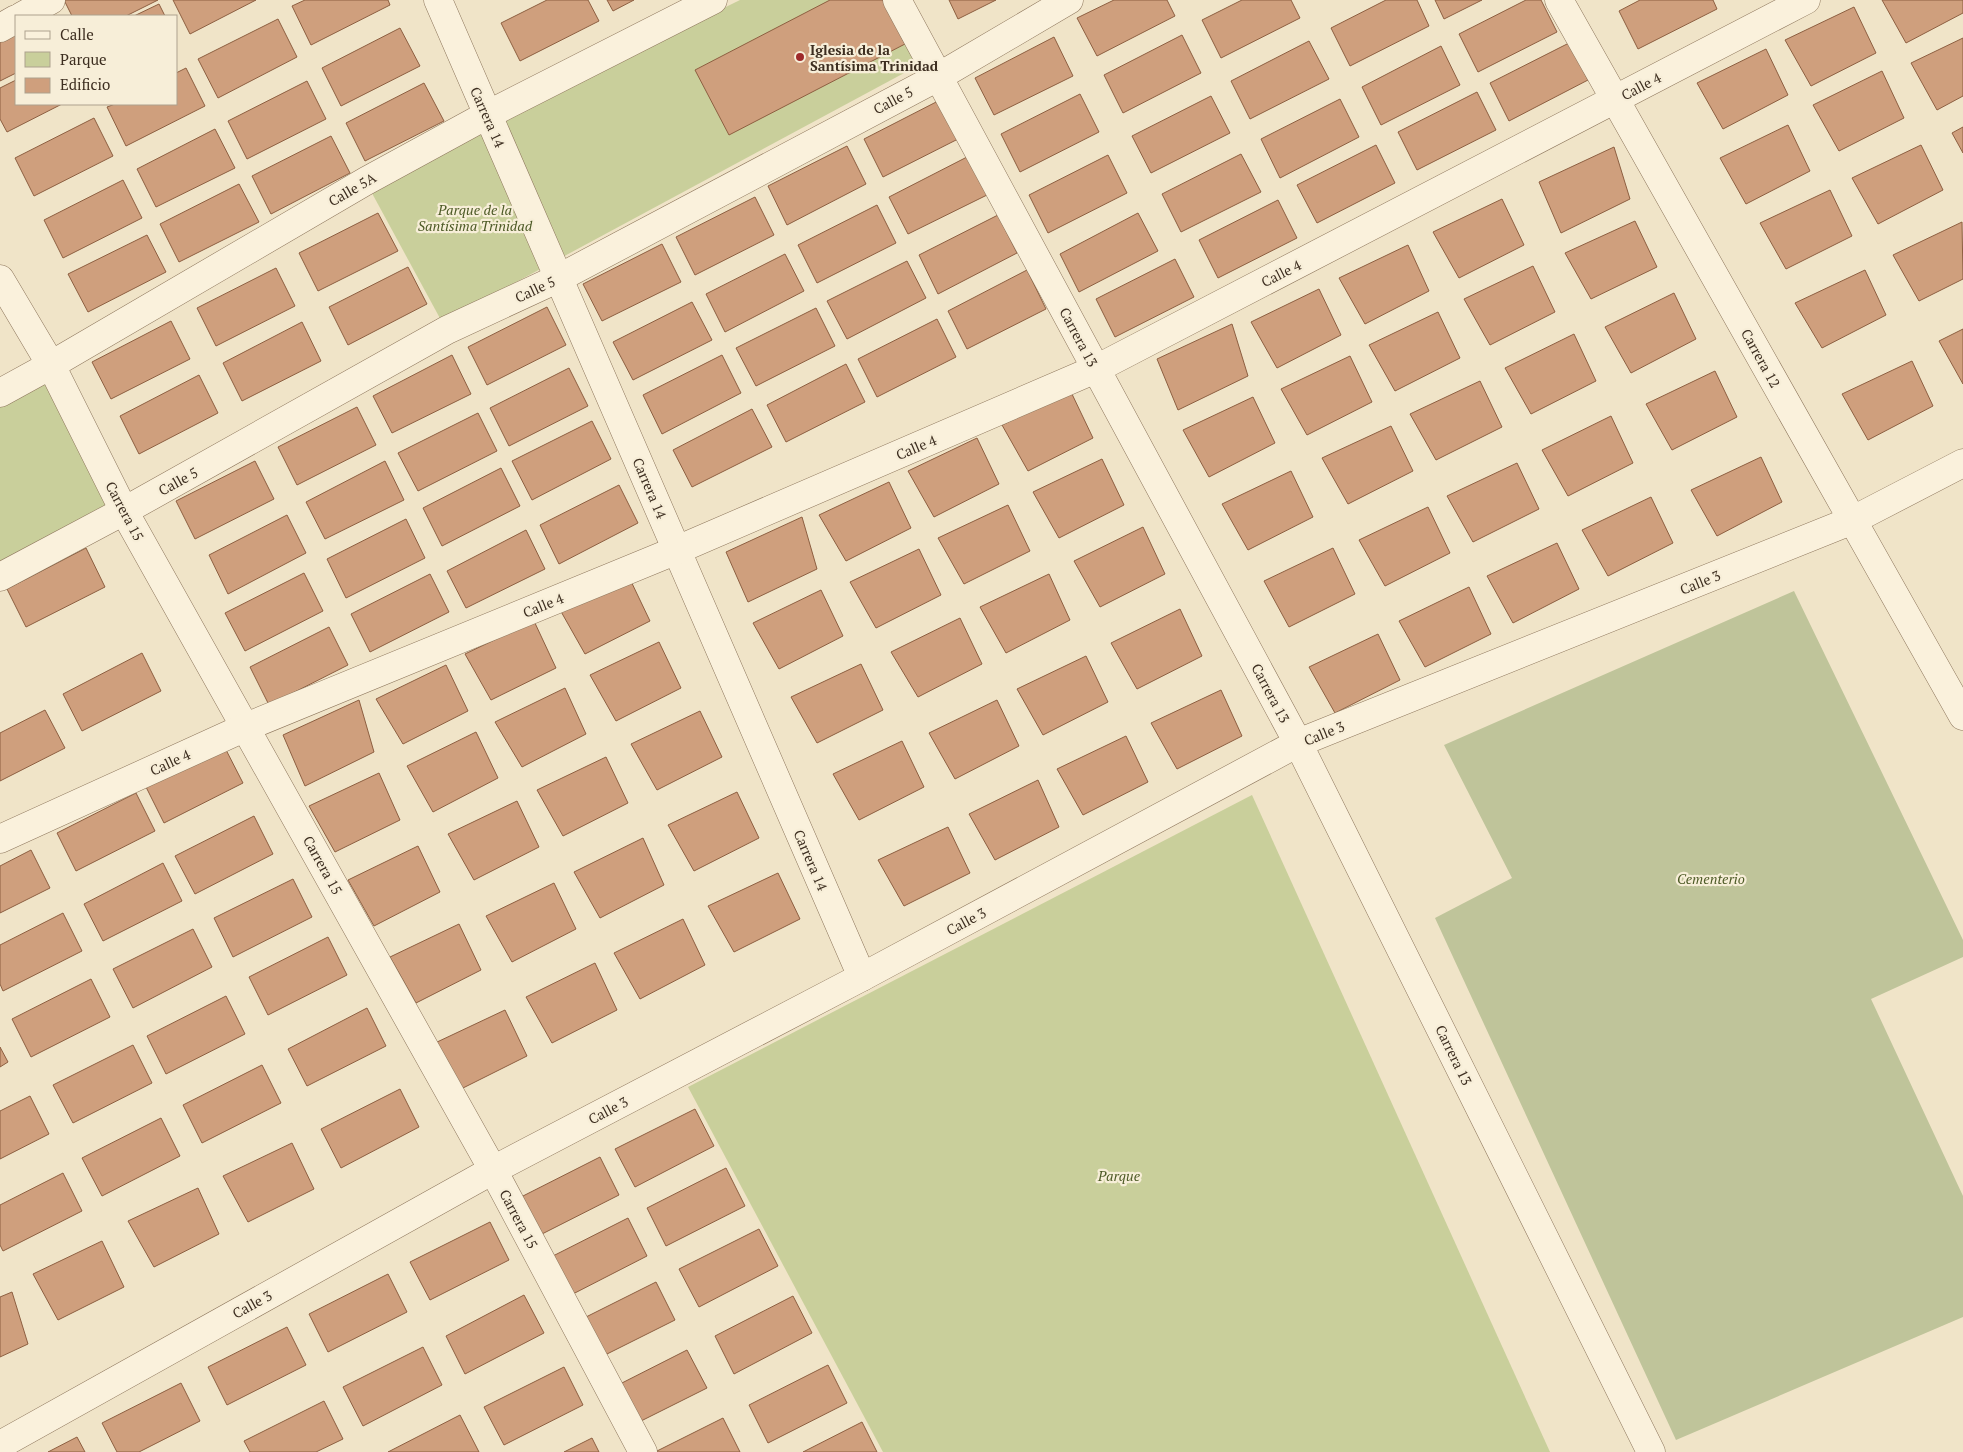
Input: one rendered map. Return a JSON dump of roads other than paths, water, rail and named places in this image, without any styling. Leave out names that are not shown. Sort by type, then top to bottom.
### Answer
[{"type":"street","points":[[24,15],[51,0]]},
{"type":"street","name":"Carrera 14","points":[[438,0],[862,977]]},
{"type":"street","name":"Calle 5A","points":[[0,393],[366,181],[487,115],[713,0]]},
{"type":"street","name":"Carrera 13","points":[[897,0],[1298,743],[1651,1452]]},
{"type":"street","name":"Calle 5","points":[[0,577],[124,511],[447,330],[559,278],[938,76],[1069,0]]},
{"type":"street","name":"Carrera 12","points":[[1559,0],[1963,716]]},
{"type":"street","name":"Calle 4","points":[[0,840],[246,727],[677,550],[1096,369],[1806,0]]},
{"type":"street","points":[[0,28],[15,20]]},
{"type":"street","name":"Carrera 15","points":[[0,279],[51,365],[124,511],[493,1170],[643,1452]]},
{"type":"street","name":"Calle 3","points":[[0,1444],[493,1170],[862,977],[1298,743],[1853,520],[1963,463]]},
{"type":"place","name":"Iglesia de la Santísima Trinidad","points":[[800,57]]},
{"type":"park label","name":"Parque de la Santísima Trinidad","points":[[475,217]]},
{"type":"park label","name":"Cementerio","points":[[1711,878]]},
{"type":"park label","name":"Parque","points":[[1119,1175]]}]
